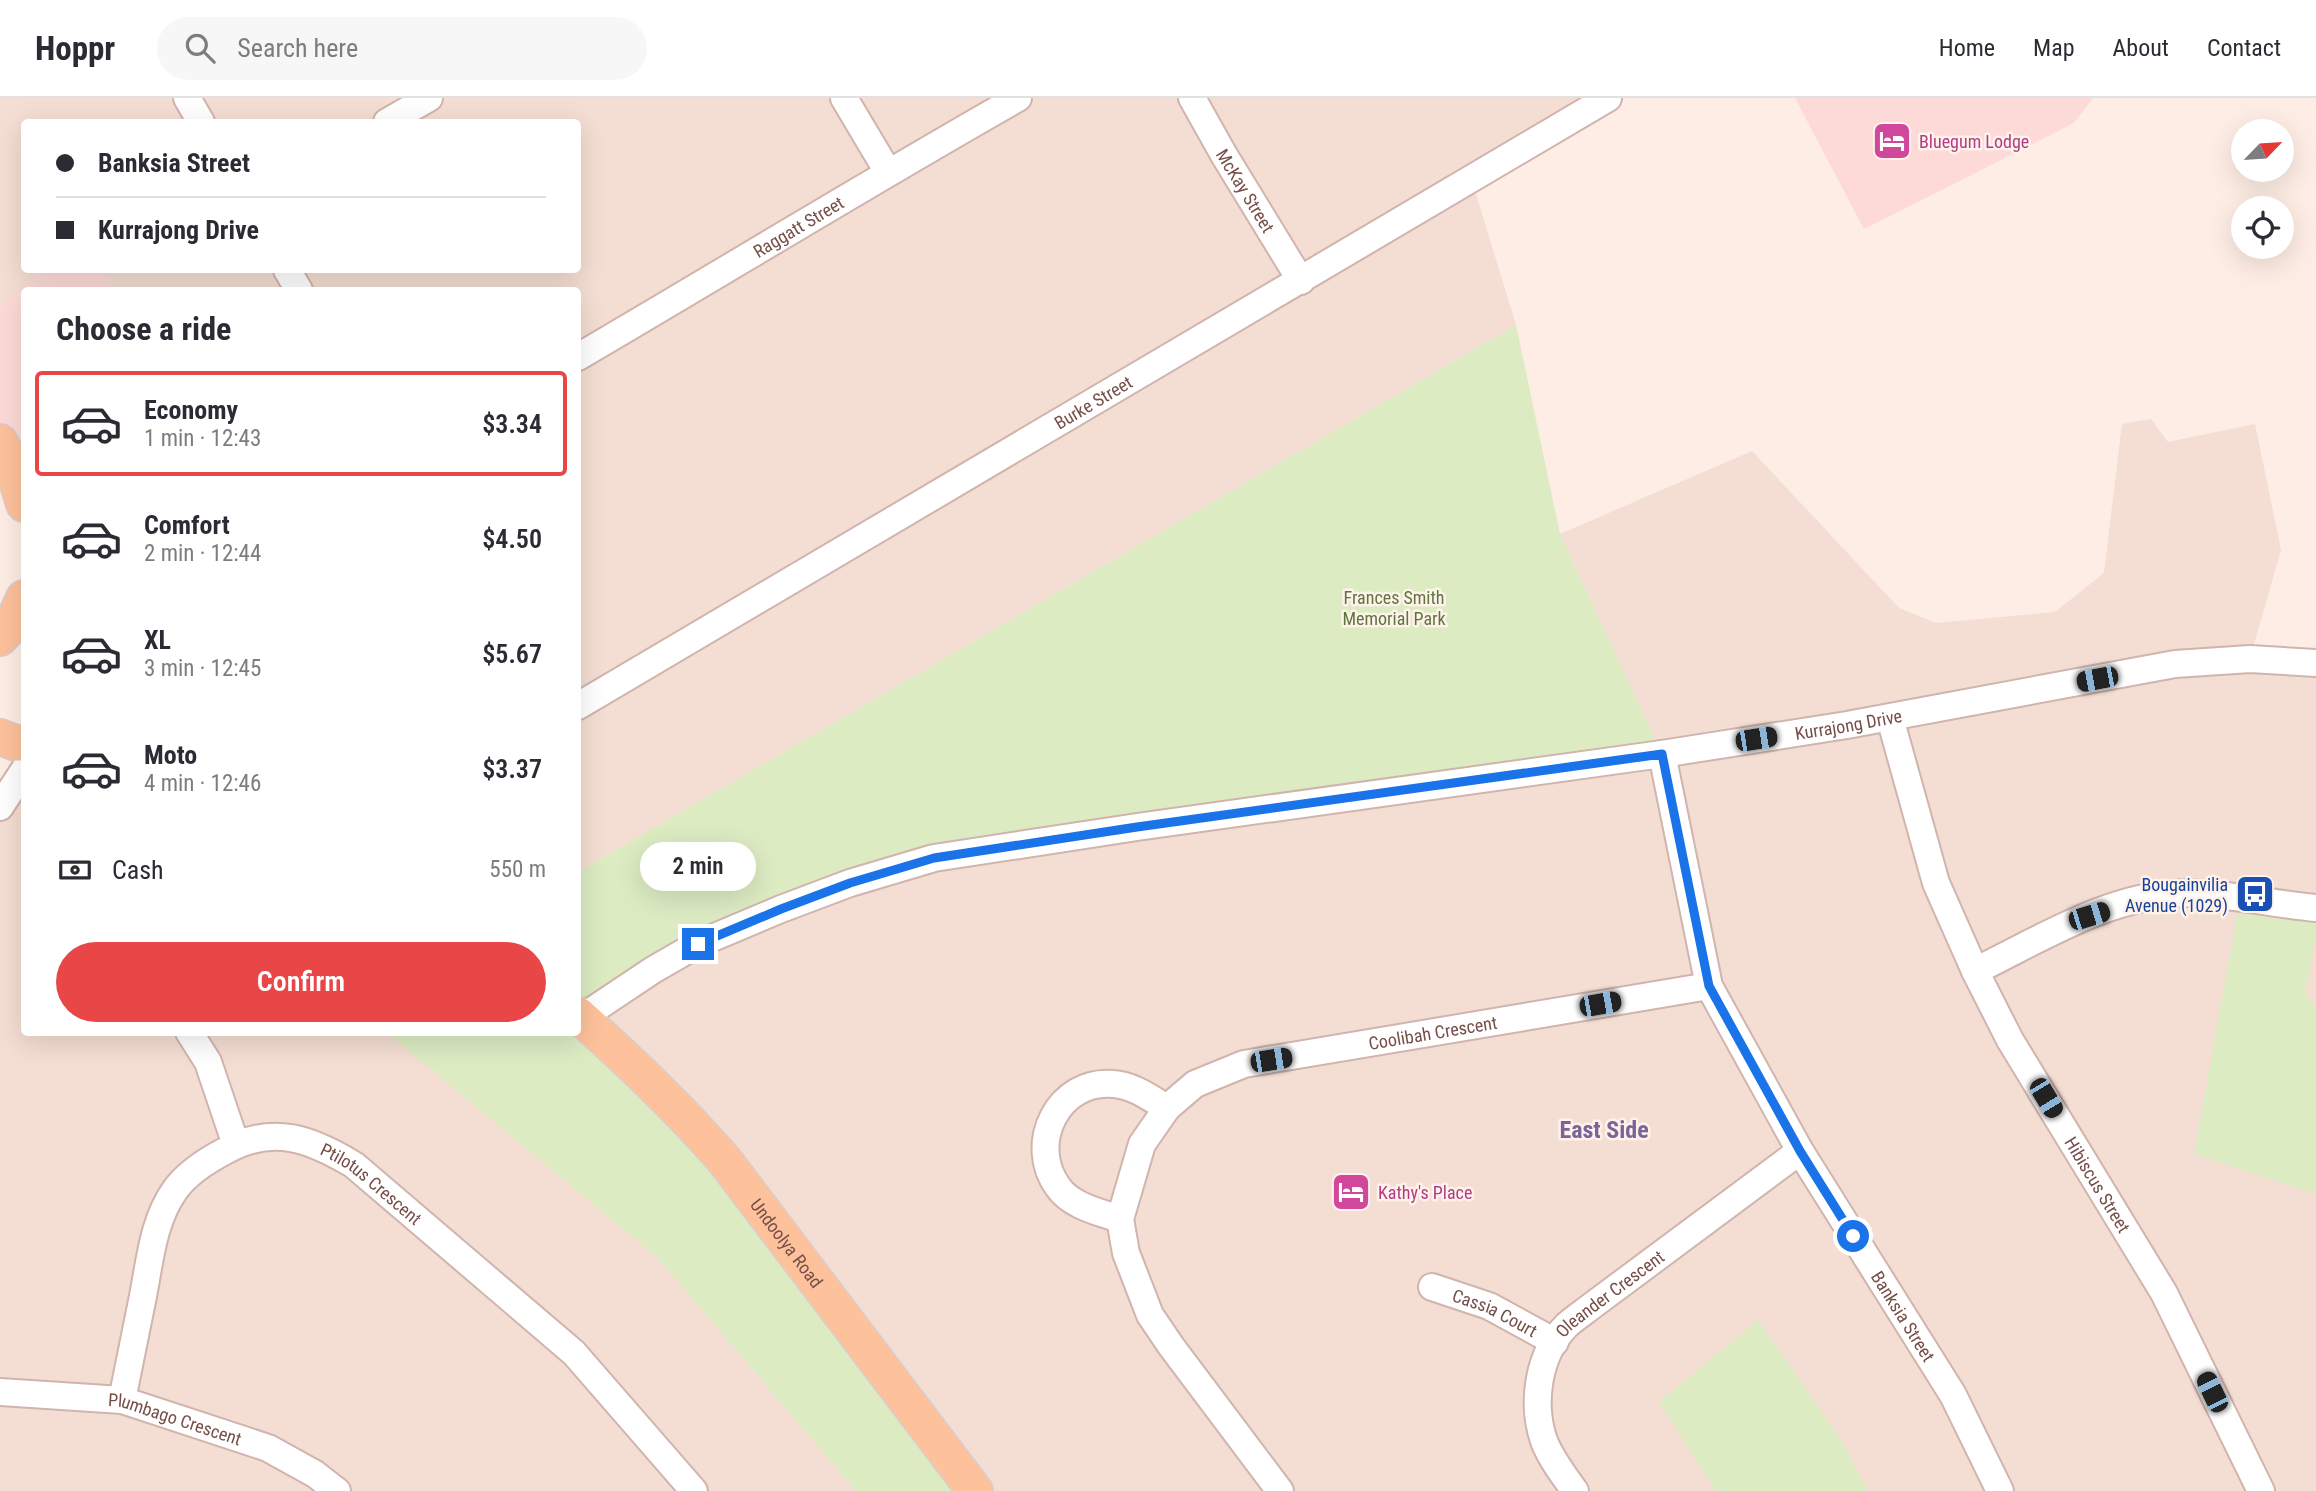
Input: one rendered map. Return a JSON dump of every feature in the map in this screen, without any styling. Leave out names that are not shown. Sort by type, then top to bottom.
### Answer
[{"type":"main road","points":[[0,441],[21,468]]},
{"type":"main road","points":[[0,441],[12,465],[21,494]]},
{"type":"main road","points":[[0,640],[11,626],[21,604]]},
{"type":"main road","points":[[0,640],[21,636]]},
{"type":"main road","points":[[0,737],[21,742]]},
{"type":"main road","name":"Undoolya Road","points":[[581,1018],[642,1072],[685,1115],[725,1161],[975,1491]]},
{"type":"street","points":[[187,98],[199,119]]},
{"type":"street","points":[[392,119],[429,98]]},
{"type":"street","points":[[844,98],[888,172]]},
{"type":"street","name":"Raggatt Street","points":[[581,355],[888,172],[1018,98]]},
{"type":"street","name":"McKay Street","points":[[1192,98],[1301,281]]},
{"type":"street","name":"Burke Street","points":[[581,704],[1608,98]]},
{"type":"street","name":"Kurrajong Drive","points":[[581,1015],[698,944],[838,887],[934,858],[1662,754],[1890,718],[2175,664],[2250,659],[2316,663]]},
{"type":"street","name":"Hibiscus Street","points":[[1890,718],[1936,883],[1975,971],[2010,1040],[2164,1293],[2261,1491]]},
{"type":"street","name":"Banksia Street","points":[[1662,754],[1709,986],[1800,1151],[1953,1395],[2000,1491]]},
{"type":"street","points":[[0,807],[21,775]]},
{"type":"street","points":[[1975,971],[2089,916],[2148,898],[2188,893],[2316,908]]},
{"type":"street","name":"Coolibah Crescent","points":[[1280,1491],[1150,1315],[1126,1253],[1120,1219],[1142,1144],[1167,1108],[1195,1084],[1244,1064],[1709,986]]},
{"type":"street","points":[[192,1036],[208,1062],[236,1145]]},
{"type":"street","points":[[1120,1219],[1082,1206],[1059,1189],[1043,1152],[1046,1134],[1055,1111],[1074,1095],[1089,1087],[1111,1083],[1134,1088],[1167,1108]]},
{"type":"street","name":"Ptilotus Crescent","points":[[122,1400],[155,1231],[175,1189],[210,1159],[236,1145],[256,1139],[298,1139],[315,1143],[354,1165],[574,1353],[694,1491]]},
{"type":"street","name":"Oleander Crescent","points":[[1576,1491],[1559,1469],[1545,1442],[1540,1424],[1537,1398],[1539,1378],[1555,1342],[1566,1327],[1593,1305],[1800,1151]]},
{"type":"street","name":"Cassia Court","points":[[1432,1286],[1489,1306],[1555,1342]]},
{"type":"street","name":"Plumbago Crescent","points":[[0,1392],[122,1400],[268,1448],[315,1474],[337,1491]]},
{"type":"shaded area","points":[[0,98],[1608,98],[1471,178],[1516,325],[581,870],[581,287],[112,287],[102,273],[581,273],[581,119],[21,119],[21,273],[40,273],[0,308]]},
{"type":"shaded area","name":"Bluegum Lodge","points":[[1795,98],[2093,98],[2074,123],[1864,229]]},
{"type":"shaded area","points":[[40,273],[102,273],[112,287],[24,287]]},
{"type":"shaded area","points":[[21,289],[21,471],[0,440],[0,308]]},
{"type":"shaded area","points":[[2151,419],[2168,442],[2255,424],[2281,550],[2250,658],[2316,663],[2316,1491],[975,1491],[581,1018],[653,970],[850,883],[1661,753],[1560,534],[1752,451],[1899,608],[1936,623],[2055,612],[2104,573],[2122,424]]},
{"type":"shaded area","points":[[21,784],[21,1036],[391,1036],[657,1257],[856,1491],[0,1491],[0,807]]},
{"type":"green space","name":"Frances Smith Memorial Park","points":[[1516,325],[1560,534],[1662,754],[934,858],[781,909],[581,1018],[581,870]]},
{"type":"green space","points":[[2240,898],[2316,908],[2316,937],[2305,993],[2316,1009],[2316,1194],[2194,1154]]},
{"type":"green space","name":"Frances Smith Memorial Park","points":[[581,1018],[613,1046],[975,1491],[856,1491],[657,1257],[391,1036],[581,1036]]},
{"type":"green space","points":[[1758,1320],[1844,1444],[1868,1491],[1716,1491],[1659,1402]]},
{"type":"place","name":"Bluegum Lodge","points":[[1892,141]]},
{"type":"place","name":"Bougainvilia Avenue (1029)","points":[[2255,894]]},
{"type":"place","name":"Kathy's Place","points":[[1351,1192]]},
{"type":"district","name":"East Side","points":[[1604,1130]]},
{"type":"route","points":[[698,944],[850,883],[934,858],[1662,754],[1709,986],[1800,1151],[1853,1236]]}]
